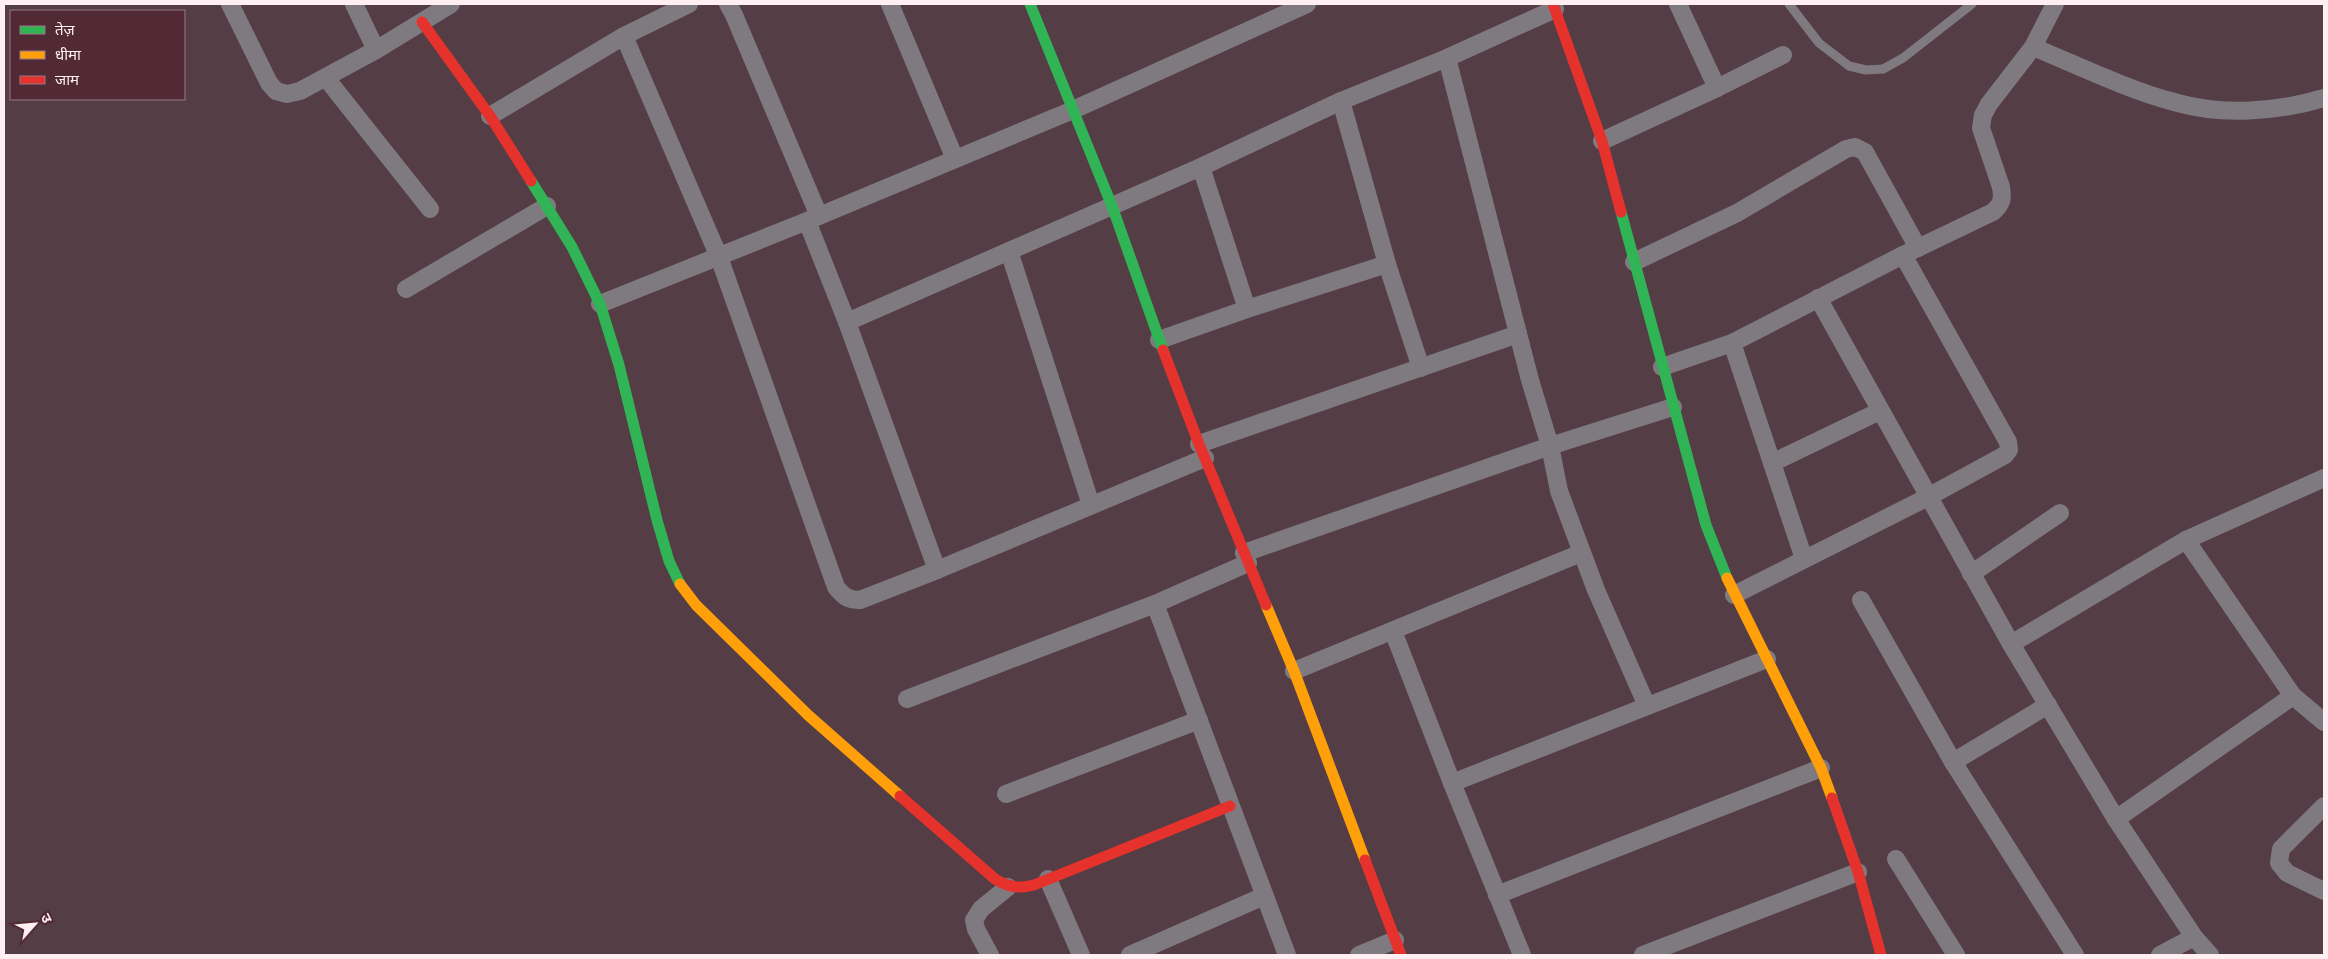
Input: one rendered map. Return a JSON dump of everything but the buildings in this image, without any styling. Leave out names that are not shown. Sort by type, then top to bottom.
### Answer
[{"type":"street","points":[[230,4],[269,83],[276,91],[287,94],[300,91],[326,78],[451,4]]},
{"type":"street","points":[[354,4],[376,50]]},
{"type":"street","points":[[490,116],[624,36],[689,4]]},
{"type":"street","points":[[728,4],[734,15],[813,219],[847,322],[937,570]]},
{"type":"street","points":[[890,4],[955,159]]},
{"type":"street","points":[[1031,4],[1112,206],[1159,340],[1202,451],[1294,671],[1398,948],[1359,955]]},
{"type":"street","points":[[600,304],[813,219],[1073,110],[1307,4]]},
{"type":"street","points":[[1678,4],[1717,88]]},
{"type":"street","points":[[1662,368],[1732,343],[1910,251],[1993,212],[2000,205],[2001,187],[1981,128],[1982,115],[1988,104],[2033,47],[2055,4]]},
{"type":"street","points":[[847,322],[1201,167],[1342,100],[1447,58],[1554,6],[1602,141],[1706,525],[1734,595],[1821,768],[1858,872],[1881,955]]},
{"type":"street","points":[[422,22],[490,116],[547,206],[572,247],[600,304],[619,365],[669,561],[679,582],[696,605],[808,715],[995,879],[1008,887],[1019,889],[1048,880],[1230,806]]},
{"type":"street","points":[[624,36],[718,257],[836,587],[842,596],[850,600],[860,600],[937,570],[1091,504],[1202,451],[1421,368],[1518,334]]},
{"type":"street","points":[[2033,47],[2144,93],[2176,103],[2228,111],[2301,105],[2324,98]]},
{"type":"street","points":[[1602,141],[1717,88],[1782,55]]},
{"type":"street","points":[[1447,58],[1530,380],[1550,446],[1559,491],[1581,553],[1647,706]]},
{"type":"street","points":[[326,78],[430,209]]},
{"type":"street","points":[[1342,100],[1387,264],[1421,368]]},
{"type":"street","points":[[1634,262],[1737,213],[1846,149],[1855,148],[1865,152],[1910,251],[2008,442],[2009,450],[2005,455],[1928,497],[1734,595]]},
{"type":"street","points":[[1201,167],[1247,309]]},
{"type":"street","points":[[406,289],[547,206]]},
{"type":"street","points":[[1009,251],[1091,504]]},
{"type":"street","points":[[1159,340],[1247,309],[1387,264]]},
{"type":"street","points":[[1818,298],[1971,574],[2048,705],[2116,818],[2194,937],[2210,955]]},
{"type":"street","points":[[1732,343],[1804,559]]},
{"type":"street","points":[[907,699],[1155,604],[1246,558],[1550,446],[1673,407]]},
{"type":"street","points":[[1772,463],[1880,411]]},
{"type":"street","points":[[2012,644],[2186,540],[2324,478]]},
{"type":"street","points":[[1971,574],[2060,513]]},
{"type":"street","points":[[2186,540],[2293,696],[2324,722]]},
{"type":"street","points":[[1294,671],[1581,553]]},
{"type":"street","points":[[1861,600],[1953,762],[2074,955]]},
{"type":"street","points":[[1155,604],[1287,955]]},
{"type":"street","points":[[1393,631],[1522,955]]},
{"type":"street","points":[[1452,783],[1767,659]]},
{"type":"street","points":[[2116,818],[2293,696]]},
{"type":"street","points":[[1953,762],[2048,705]]},
{"type":"street","points":[[1006,794],[1199,720]]},
{"type":"street","points":[[1497,894],[1821,768]]},
{"type":"street","points":[[2324,806],[2281,849],[2278,856],[2279,864],[2287,873],[2324,891]]},
{"type":"street","points":[[1896,859],[1956,955]]},
{"type":"street","points":[[1643,955],[1858,872]]},
{"type":"street","points":[[1048,880],[1081,955]]},
{"type":"street","points":[[990,955],[976,929],[974,920],[980,909],[1008,887]]},
{"type":"street","points":[[1130,955],[1264,896]]},
{"type":"street","points":[[2160,955],[2194,937]]},
{"type":"lane","points":[[1789,4],[1819,43],[1849,66],[1866,70],[1883,69],[1903,58],[1972,4]]},
{"type":"traffic: fast","points":[[1030,4],[1112,206],[1163,350]]},
{"type":"traffic: fast","points":[[531,181],[572,247],[600,304],[619,365],[657,520],[669,561],[680,584]]},
{"type":"traffic: fast","points":[[1621,212],[1706,525],[1727,578]]},
{"type":"traffic: slow","points":[[1727,578],[1821,768],[1832,798]]},
{"type":"traffic: slow","points":[[680,584],[696,605],[808,715],[900,796]]},
{"type":"traffic: slow","points":[[1266,605],[1294,671],[1365,860]]},
{"type":"traffic: jam","points":[[1553,4],[1602,141],[1621,212]]},
{"type":"traffic: jam","points":[[422,22],[490,116],[531,181]]},
{"type":"traffic: jam","points":[[1163,350],[1199,444],[1266,605]]},
{"type":"traffic: jam","points":[[900,796],[995,879],[1004,884],[1018,887],[1034,885],[1230,806]]},
{"type":"traffic: jam","points":[[1832,798],[1858,872],[1881,955]]},
{"type":"traffic: jam","points":[[1365,860],[1401,955]]}]
